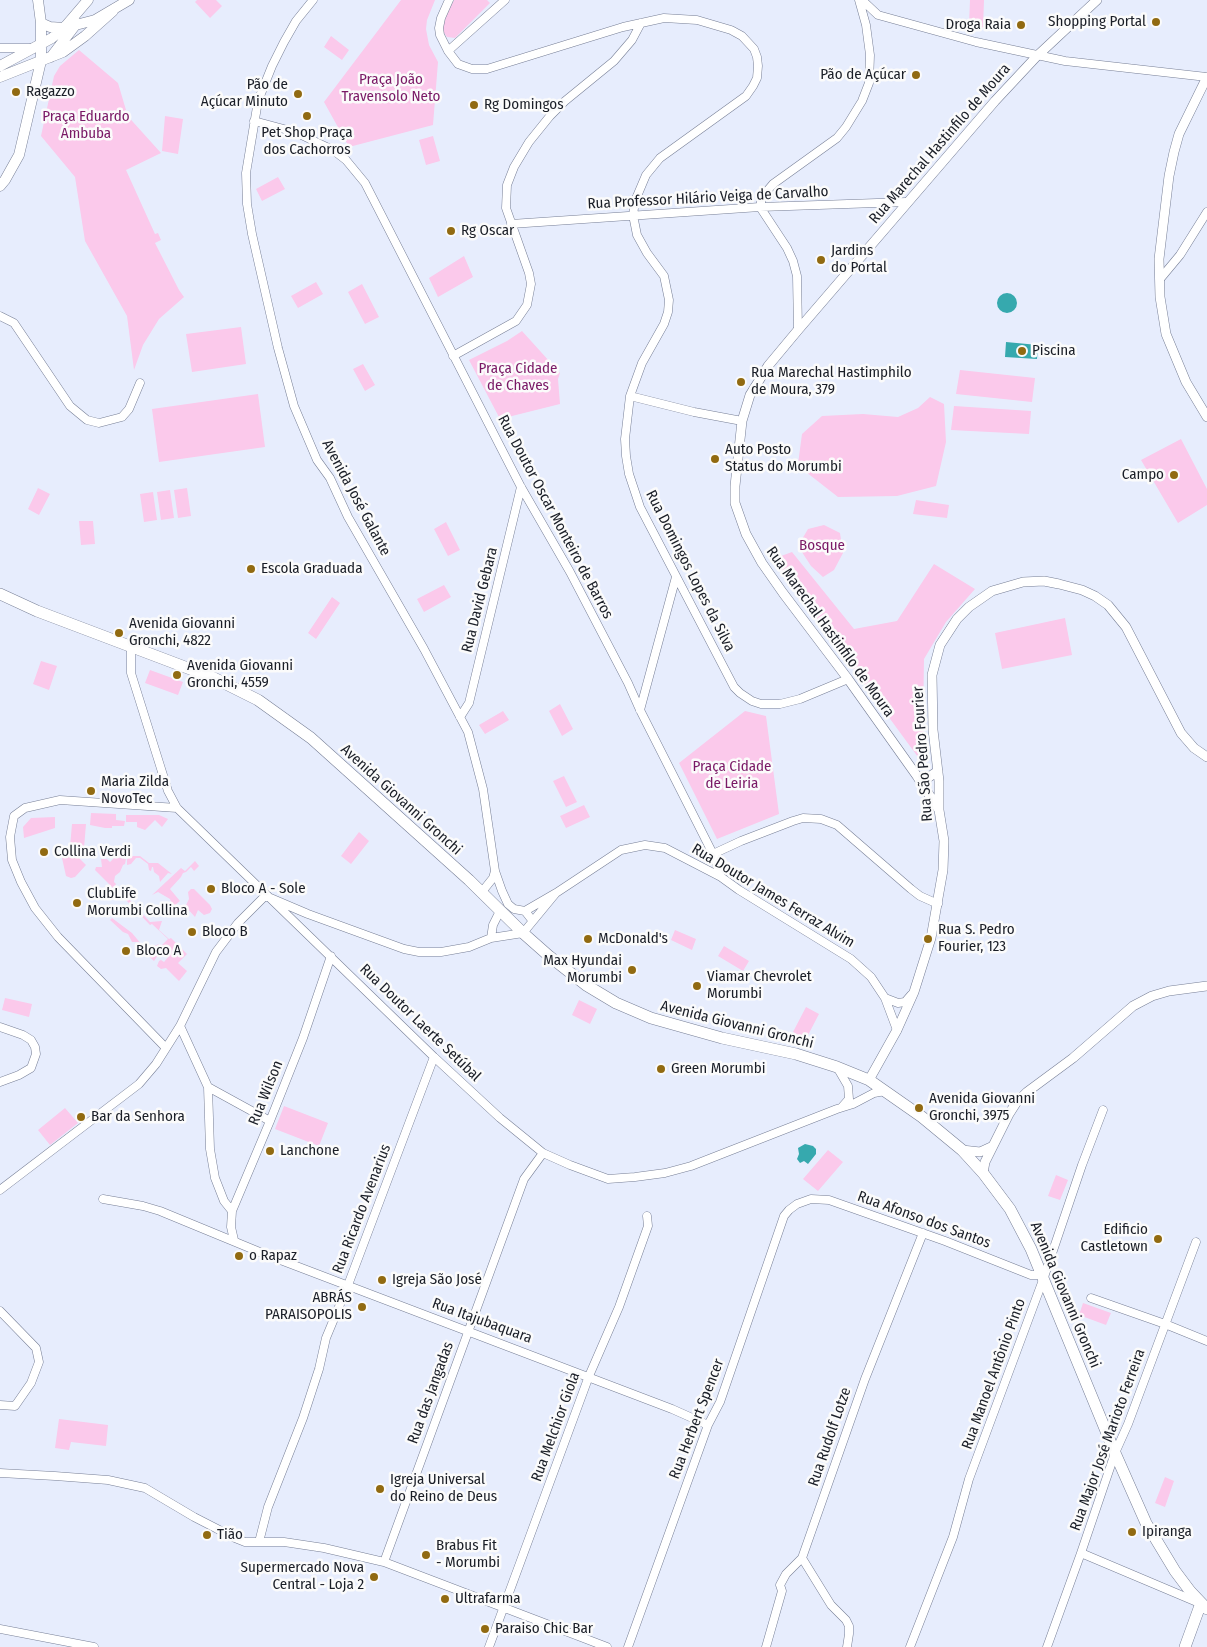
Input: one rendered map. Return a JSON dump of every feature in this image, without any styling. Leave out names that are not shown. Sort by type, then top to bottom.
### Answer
[{"type":"main road","points":[[37,0],[41,23],[38,46]]},
{"type":"main road","points":[[35,81],[42,61],[38,46],[37,0]]},
{"type":"main road","points":[[41,23],[64,28],[95,20],[129,0]]},
{"type":"main road","points":[[0,186],[19,155],[35,81],[42,61],[77,24],[86,3]]},
{"type":"main road","points":[[0,66],[38,46],[64,28],[86,3]]},
{"type":"main road","points":[[0,77],[63,52],[86,36],[113,10]]},
{"type":"main road","points":[[13,60],[20,70],[35,81]]},
{"type":"main road","name":"Avenida Giovanni Gronchi","points":[[0,594],[37,611],[214,678],[258,700],[312,738],[523,933],[586,985],[616,1003],[651,1018],[722,1038],[796,1054],[838,1067],[868,1080],[885,1091],[922,1117],[962,1150],[1010,1209],[1032,1249],[1115,1453],[1146,1523],[1161,1550],[1190,1591],[1205,1606]]},
{"type":"main road","points":[[1186,1647],[1205,1606]]},
{"type":"street","name":"Avenida José Galante","points":[[313,0],[296,21],[272,66],[258,101],[246,174],[247,204],[272,320],[294,406],[317,460],[330,478],[348,517],[424,649],[472,742],[483,789],[495,871],[508,904],[514,909],[525,911],[532,920]]},
{"type":"street","name":"Rua Domingos Lopes da Silva","points":[[449,0],[439,28],[440,35],[448,51],[458,64],[472,70],[487,69],[623,27],[664,18],[697,20],[731,30],[742,36],[754,49],[758,66],[753,86],[746,96],[668,151],[655,164],[641,185],[635,201],[633,215],[640,243],[664,276],[669,300],[664,324],[642,363],[630,396],[625,439],[629,474],[640,507],[734,687],[745,697],[761,704],[780,704],[800,699],[848,679]]},
{"type":"street","points":[[448,51],[505,0]]},
{"type":"street","points":[[860,0],[873,11],[887,18],[1037,56],[1065,61],[1207,77],[1179,134],[1174,152],[1165,203],[1159,259],[1160,296],[1166,334],[1186,382],[1207,417]]},
{"type":"street","points":[[798,330],[797,276],[793,261],[787,248],[760,207],[762,197],[773,184],[837,138],[862,101],[868,83],[870,55],[860,0]]},
{"type":"street","name":"Rua Marechal Hastinfilo de Moura","points":[[939,810],[848,679],[783,594],[762,563],[746,534],[736,503],[735,486],[742,421],[750,394],[768,366],[798,330],[995,100],[1037,56],[1097,0]]},
{"type":"street","points":[[453,356],[516,321],[527,305],[531,284],[529,273],[511,224],[505,197],[509,177],[521,154],[559,106],[614,61],[632,40],[641,23]]},
{"type":"street","points":[[0,49],[38,46]]},
{"type":"street","points":[[0,49],[13,60]]},
{"type":"street","name":"Rua Doutor Oscar Monteiro de Barros","points":[[254,121],[295,132],[326,147],[346,160],[365,183],[521,487],[570,572],[628,683],[713,854],[720,877]]},
{"type":"street","name":"Rua Professor Hilário Veiga de Carvalho","points":[[511,224],[760,207],[906,202]]},
{"type":"street","points":[[1160,280],[1180,255],[1207,212]]},
{"type":"street","points":[[0,316],[14,323],[70,406],[87,420],[99,423],[122,417],[130,409],[140,383]]},
{"type":"street","points":[[630,396],[694,412],[742,421]]},
{"type":"street","name":"Rua David Gebara","points":[[460,717],[469,703],[521,487]]},
{"type":"street","points":[[640,710],[676,577]]},
{"type":"street","name":"Rua São Pedro Fourier","points":[[868,1080],[897,1030],[914,992],[931,938],[938,904],[944,841],[939,810],[938,771],[933,730],[932,675],[940,645],[957,619],[992,591],[1023,582],[1044,581],[1082,590],[1108,605],[1121,620],[1134,641],[1181,733],[1194,748],[1207,757]]},
{"type":"street","name":"Rua Doutor Laerte Setúbal","points":[[131,647],[131,673],[168,790],[177,808],[434,1057],[500,1118],[543,1153],[570,1166],[608,1179],[635,1177],[691,1166],[853,1104],[874,1093],[885,1091]]},
{"type":"street","points":[[917,776],[922,778],[929,777],[938,771]]},
{"type":"street","points":[[165,1047],[58,937],[35,908],[20,882],[12,860],[10,837],[14,816],[25,808],[60,800],[177,808]]},
{"type":"street","points":[[713,854],[741,840],[793,821],[803,818],[821,819],[837,825],[916,892],[938,904]]},
{"type":"street","name":"Rua Doutor James Ferraz Alvim","points":[[525,911],[621,850],[645,845],[665,848],[720,877],[851,959],[871,978],[885,998],[897,1030]]},
{"type":"street","points":[[481,893],[493,878],[495,871]]},
{"type":"street","name":"Rua Doutor James Ferraz Alvim","points":[[532,920],[556,893]]},
{"type":"street","points":[[0,1190],[139,1084],[156,1064],[180,1026],[216,952],[260,900],[268,897],[308,914],[396,946],[419,952],[451,951],[469,947],[491,938],[523,933],[532,920]]},
{"type":"street","points":[[491,938],[500,911]]},
{"type":"street","name":"Rua Wilson","points":[[234,1240],[231,1227],[232,1210],[303,1038],[331,956]]},
{"type":"street","points":[[982,1173],[992,1146],[1016,1102],[1027,1092],[1073,1058],[1133,1006],[1152,996],[1170,991],[1207,986]]},
{"type":"street","points":[[885,998],[898,1003],[905,1002],[914,992]]},
{"type":"street","points":[[180,1026],[208,1087],[210,1150],[214,1178],[224,1201],[232,1210]]},
{"type":"street","points":[[0,1027],[24,1035],[31,1040],[36,1054],[31,1068],[19,1076],[0,1082]]},
{"type":"street","name":"Rua Ricardo Avenarius","points":[[260,1542],[268,1507],[311,1394],[326,1338],[348,1285],[434,1057]]},
{"type":"street","points":[[838,1067],[848,1086],[849,1092],[849,1098],[839,1108]]},
{"type":"street","points":[[208,1087],[270,1120]]},
{"type":"street","name":"Rua Manoel Antônio Pinto","points":[[910,1647],[953,1537],[970,1478],[1103,1110]]},
{"type":"street","points":[[962,1150],[980,1152],[992,1146]]},
{"type":"street","name":"Rua das Jangadas","points":[[384,1562],[524,1179],[543,1153]]},
{"type":"street","name":"Rua Afonso dos Santos","points":[[796,1204],[815,1199],[829,1200],[923,1233],[1031,1275],[1042,1277]]},
{"type":"street","name":"Rua Itajubaquara","points":[[103,1200],[160,1211],[467,1331],[589,1376],[708,1425]]},
{"type":"street","name":"Rua Herbert Spencer","points":[[628,1647],[708,1425],[720,1402],[784,1216],[796,1204]]},
{"type":"street","name":"Rua Melchior Giola","points":[[489,1647],[589,1376],[619,1307],[648,1225],[646,1216]]},
{"type":"street","name":"Rua Rudolf Lotze","points":[[766,1647],[782,1591],[780,1585],[786,1574],[802,1558],[866,1379],[923,1233]]},
{"type":"street","name":"Rua Major José Marioto Ferreira","points":[[1047,1647],[1082,1553],[1115,1453],[1128,1424],[1196,1242]]},
{"type":"street","points":[[1091,1298],[1207,1341]]},
{"type":"street","points":[[0,1311],[36,1348],[39,1362],[30,1383],[15,1406],[0,1405]]},
{"type":"street","points":[[0,1473],[108,1480],[145,1488],[225,1534],[245,1542],[292,1543],[324,1548],[384,1562],[607,1647]]},
{"type":"street","points":[[1082,1553],[1205,1606]]},
{"type":"street","points":[[802,1558],[830,1605],[846,1620],[849,1626],[847,1647]]},
{"type":"street","points":[[0,1629],[94,1647]]},
{"type":"green space","points":[[197,0],[216,0],[222,6],[210,18],[195,2]]},
{"type":"green space","name":"Praça João Travensolo Neto","points":[[401,0],[435,0],[427,20],[426,29],[429,45],[438,62],[433,125],[349,147],[324,102]]},
{"type":"green space","points":[[454,0],[487,0],[490,3],[455,38],[447,37],[442,30]]},
{"type":"green space","points":[[970,0],[984,0],[983,28],[969,25]]},
{"type":"green space","points":[[331,36],[349,50],[342,60],[324,47]]},
{"type":"green space","name":"Praça Eduardo Ambuba","points":[[79,50],[118,83],[126,110],[124,112],[161,153],[126,170],[155,234],[158,233],[161,240],[155,243],[184,297],[159,319],[143,345],[134,370],[127,316],[85,241],[75,177],[41,136],[54,76],[60,66]]},
{"type":"green space","points":[[165,116],[183,119],[178,154],[162,151]]},
{"type":"green space","points":[[433,136],[440,161],[426,165],[419,140]]},
{"type":"green space","points":[[278,177],[285,189],[262,201],[256,189]]},
{"type":"green space","points":[[464,256],[473,277],[438,297],[429,278]]},
{"type":"green space","points":[[316,282],[323,294],[298,308],[291,296]]},
{"type":"green space","points":[[362,284],[379,317],[365,324],[348,292]]},
{"type":"green space","points":[[241,327],[246,364],[192,372],[186,334]]},
{"type":"green space","name":"Praça Cidade de Chaves","points":[[522,331],[560,373],[558,379],[560,404],[500,419],[469,360],[507,341]]},
{"type":"green space","points":[[363,364],[375,385],[365,391],[353,369]]},
{"type":"green space","points":[[960,370],[1035,378],[1032,402],[956,394]]},
{"type":"green space","points":[[258,394],[265,447],[159,462],[152,409]]},
{"type":"green space","points":[[930,397],[944,404],[946,442],[936,486],[897,496],[838,497],[798,464],[802,434],[822,416],[863,414],[898,417],[918,408]]},
{"type":"green space","points":[[954,406],[1031,411],[1029,434],[951,430]]},
{"type":"green space","name":"Campo","points":[[1181,439],[1207,489],[1207,505],[1178,523],[1141,460]]},
{"type":"green space","points":[[38,488],[50,494],[39,515],[28,509]]},
{"type":"green space","points":[[187,488],[191,516],[178,518],[174,490]]},
{"type":"green space","points":[[170,490],[174,518],[161,520],[157,492]]},
{"type":"green space","points":[[153,492],[157,520],[144,522],[140,494]]},
{"type":"green space","points":[[916,500],[949,505],[947,518],[913,514]]},
{"type":"green space","points":[[79,521],[93,521],[95,544],[81,545]]},
{"type":"green space","points":[[446,522],[460,550],[448,556],[434,529]]},
{"type":"green space","name":"Bosque","points":[[824,525],[840,533],[843,553],[834,570],[823,577],[811,566],[798,546],[808,529]]},
{"type":"green space","points":[[792,552],[854,629],[897,621],[934,564],[975,589],[946,622],[924,659],[923,723],[926,768],[773,559]]},
{"type":"green space","points":[[444,585],[451,597],[424,612],[417,599]]},
{"type":"green space","points":[[332,597],[340,603],[316,639],[308,633]]},
{"type":"green space","points":[[1065,618],[1072,655],[1002,669],[995,633]]},
{"type":"green space","points":[[41,661],[57,666],[49,690],[33,684]]},
{"type":"green space","points":[[150,670],[183,682],[178,695],[145,683]]},
{"type":"green space","points":[[560,704],[573,729],[562,736],[549,711]]},
{"type":"green space","points":[[503,711],[509,720],[485,734],[479,725]]},
{"type":"green space","name":"Praça Cidade de Leiria","points":[[745,711],[766,716],[779,814],[717,839],[679,763]]},
{"type":"green space","points":[[564,776],[577,802],[566,807],[553,781]]},
{"type":"green space","points":[[584,805],[590,817],[566,828],[560,816]]},
{"type":"green space","points":[[91,813],[116,814],[116,820],[125,821],[124,826],[105,828],[90,825]]},
{"type":"green space","points":[[126,815],[159,815],[168,819],[162,827],[155,820],[145,830],[137,827],[137,822],[126,822]]},
{"type":"green space","points":[[55,817],[55,828],[24,838],[23,827],[31,818]]},
{"type":"green space","points":[[72,824],[86,824],[84,848],[70,847]]},
{"type":"green space","points":[[359,832],[369,841],[351,864],[341,856]]},
{"type":"green space","points":[[70,849],[86,865],[75,877],[71,878],[66,876],[62,858]]},
{"type":"green space","points":[[133,856],[140,856],[149,863],[158,863],[172,874],[168,873],[160,882],[159,876],[154,872],[153,867],[151,871],[149,870],[148,864],[140,858],[136,858],[131,864],[127,865],[127,859]]},
{"type":"green space","points":[[115,857],[126,859],[120,872],[115,876],[114,882],[116,884],[113,888],[95,870],[96,867],[102,867],[101,859],[107,859],[110,862]]},
{"type":"green space","points":[[195,861],[199,866],[194,871],[191,867],[183,873],[170,889],[180,901],[174,906],[172,912],[169,913],[168,910],[172,905],[170,899],[158,892],[152,895],[181,868],[185,871]]},
{"type":"green space","points":[[194,889],[210,905],[212,909],[210,913],[204,915],[198,910],[195,917],[186,907],[189,899],[188,892]]},
{"type":"green space","points":[[127,897],[150,922],[162,921],[159,930],[169,939],[171,938],[187,954],[178,963],[187,971],[179,981],[166,968],[161,969],[157,966],[159,961],[164,962],[170,955],[161,946],[168,939],[152,924],[150,925],[125,899]]},
{"type":"green space","points":[[112,918],[132,933],[142,945],[149,948],[159,944],[158,947],[163,951],[160,952],[154,961],[142,950],[139,942],[132,942],[128,934],[110,920]]},
{"type":"green space","points":[[675,930],[696,939],[692,950],[671,940]]},
{"type":"green space","points":[[724,946],[749,961],[743,971],[718,956]]},
{"type":"green space","points":[[5,998],[32,1004],[29,1017],[2,1010]]},
{"type":"green space","points":[[579,1000],[597,1009],[590,1024],[572,1015]]},
{"type":"green space","points":[[806,1007],[819,1014],[806,1039],[793,1032]]},
{"type":"green space","points":[[284,1106],[328,1123],[319,1146],[275,1129]]},
{"type":"green space","points":[[65,1108],[78,1123],[50,1145],[38,1130]]},
{"type":"green space","points":[[828,1150],[843,1162],[818,1191],[803,1179]]},
{"type":"green space","points":[[1056,1175],[1068,1180],[1060,1200],[1048,1196]]},
{"type":"green space","points":[[1083,1303],[1111,1313],[1106,1325],[1079,1315]]},
{"type":"green space","points":[[59,1419],[108,1425],[106,1446],[71,1442],[69,1450],[55,1448]]},
{"type":"green space","points":[[1165,1477],[1174,1481],[1165,1507],[1155,1503]]},
{"type":"water","points":[[1007,293],[1014,296],[1017,303],[1014,310],[1007,313],[1000,310],[997,303],[1000,296]]},
{"type":"water","name":"Piscina","points":[[1006,342],[1038,345],[1037,359],[1005,357]]},
{"type":"water","points":[[805,1144],[816,1149],[816,1154],[808,1164],[804,1161],[800,1163],[797,1159],[799,1154],[798,1148]]},
{"type":"place","name":"Shopping Portal","points":[[1156,22]]},
{"type":"place","name":"Droga Raia","points":[[1021,25]]},
{"type":"place","name":"Pão de Açúcar","points":[[916,75]]},
{"type":"place","name":"Ragazzo","points":[[16,92]]},
{"type":"place","name":"Pão de Açúcar Minuto","points":[[298,94]]},
{"type":"place","name":"Rg Domingos","points":[[474,105]]},
{"type":"place","name":"Pet Shop Praça dos Cachorros","points":[[307,116]]},
{"type":"place","name":"Rg Oscar","points":[[451,231]]},
{"type":"place","name":"Jardins do Portal","points":[[821,260]]},
{"type":"place","name":"Piscina","points":[[1022,351]]},
{"type":"place","name":"Rua Marechal Hastimphilo de Moura, 379","points":[[741,382]]},
{"type":"place","name":"Auto Posto Status do Morumbi","points":[[715,459]]},
{"type":"place","name":"Campo","points":[[1174,475]]},
{"type":"place","name":"Escola Graduada","points":[[251,569]]},
{"type":"place","name":"Avenida Giovanni Gronchi, 4822","points":[[119,633]]},
{"type":"place","name":"Avenida Giovanni Gronchi, 4559","points":[[177,675]]},
{"type":"place","name":"Maria Zilda NovoTec","points":[[91,791]]},
{"type":"place","name":"Collina Verdi","points":[[44,852]]},
{"type":"place","name":"Bloco A - Sole","points":[[211,889]]},
{"type":"place","name":"ClubLife Morumbi Collina","points":[[77,903]]},
{"type":"place","name":"Bloco B","points":[[192,932]]},
{"type":"place","name":"McDonald's","points":[[588,939]]},
{"type":"place","name":"Rua S. Pedro Fourier, 123","points":[[928,939]]},
{"type":"place","name":"Bloco A","points":[[126,951]]},
{"type":"place","name":"Max Hyundai Morumbi","points":[[632,970]]},
{"type":"place","name":"Viamar Chevrolet Morumbi","points":[[697,986]]},
{"type":"place","name":"Green Morumbi","points":[[661,1069]]},
{"type":"place","name":"Avenida Giovanni Gronchi, 3975","points":[[919,1108]]},
{"type":"place","name":"Bar da Senhora","points":[[81,1117]]},
{"type":"place","name":"Lanchone","points":[[270,1151]]},
{"type":"place","name":"Edificio Castletown","points":[[1158,1239]]},
{"type":"place","name":"o Rapaz","points":[[239,1256]]},
{"type":"place","name":"Igreja São José","points":[[382,1280]]},
{"type":"place","name":"ABRÁS PARAISOPOLIS","points":[[362,1307]]},
{"type":"place","name":"Igreja Universal do Reino de Deus","points":[[380,1489]]},
{"type":"place","name":"Ipiranga","points":[[1132,1532]]},
{"type":"place","name":"Tião","points":[[207,1535]]},
{"type":"place","name":"Brabus Fit - Morumbi","points":[[426,1555]]},
{"type":"place","name":"Supermercado Nova Central - Loja 2","points":[[374,1577]]},
{"type":"place","name":"Ultrafarma","points":[[445,1599]]},
{"type":"place","name":"Paraiso Chic Bar","points":[[485,1629]]}]
